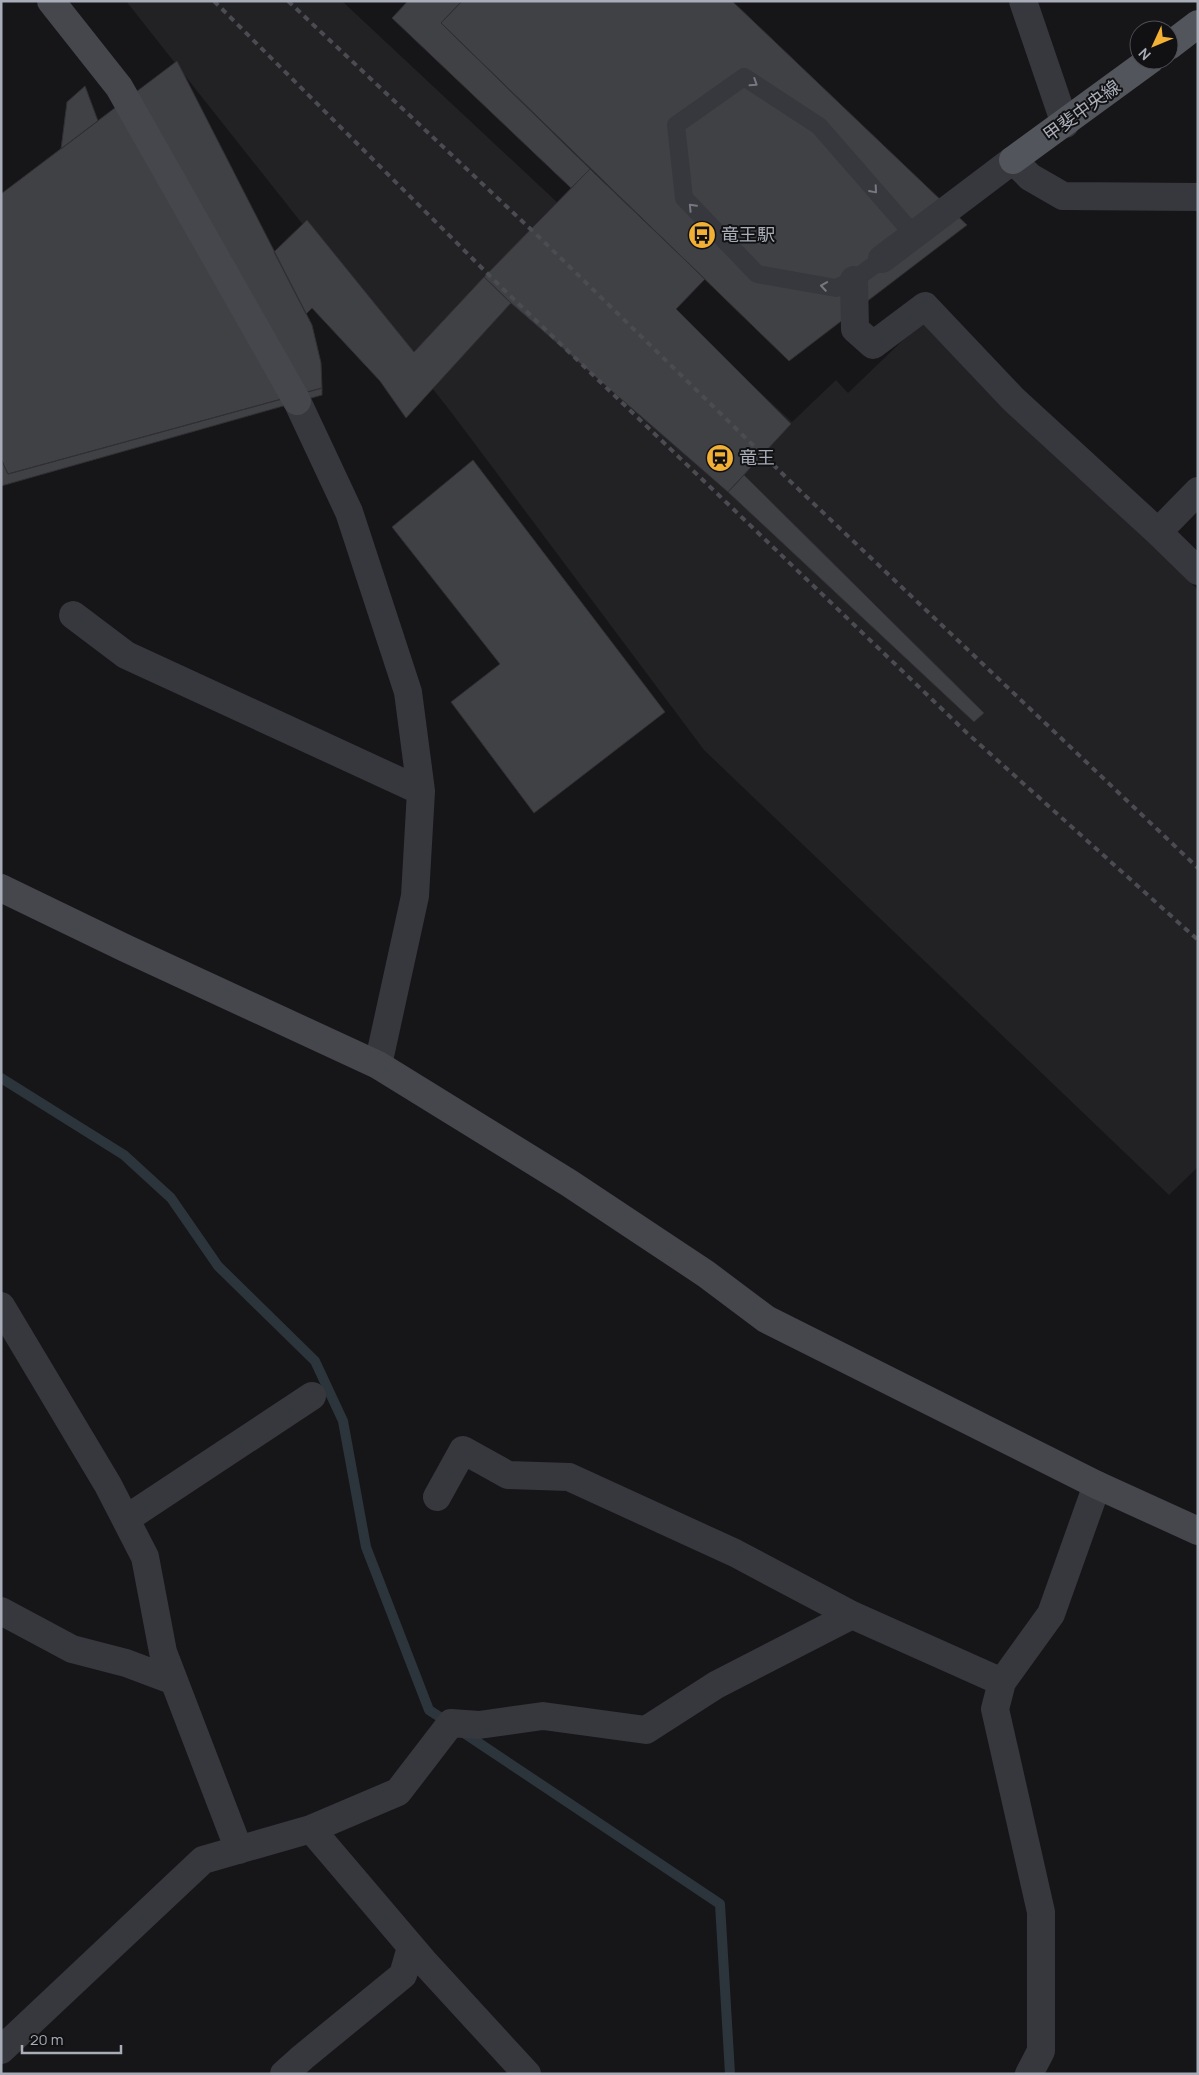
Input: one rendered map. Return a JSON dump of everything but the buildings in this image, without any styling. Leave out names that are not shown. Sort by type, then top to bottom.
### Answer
[{"type":"main road","points":[[1179,38],[1198,24]]},
{"type":"main road","name":"甲斐中央線","points":[[1013,160],[1137,70]]},
{"type":"street","points":[[51,1],[119,87],[297,401],[349,512],[408,692],[421,791],[415,896],[378,1065]]},
{"type":"street","points":[[1023,1],[1065,124]]},
{"type":"street","points":[[882,259],[1013,160],[1030,177],[1063,196],[1198,197]]},
{"type":"street","points":[[854,280],[855,329],[874,345],[925,306],[1013,400],[1198,571]]},
{"type":"street","points":[[1158,532],[1198,491]]},
{"type":"street","points":[[73,615],[126,655],[421,791]]},
{"type":"street","points":[[1,888],[378,1065],[569,1182],[706,1274],[766,1320],[1097,1485],[1198,1532]]},
{"type":"street","points":[[1,1306],[108,1485],[145,1557],[163,1652],[240,1850]]},
{"type":"street","points":[[126,1519],[312,1396]]},
{"type":"street","points":[[436,1497],[463,1450],[508,1475],[569,1477],[735,1553],[852,1615],[1002,1682]]},
{"type":"street","points":[[1029,2074],[1040,2051],[1041,1912],[995,1709],[1002,1682],[1051,1614],[1097,1485]]},
{"type":"street","points":[[1,1611],[72,1649],[126,1663],[174,1681]]},
{"type":"street","points":[[1,2050],[203,1860],[311,1829],[398,1792],[444,1732],[543,1716],[646,1730],[716,1686],[852,1615]]},
{"type":"street","points":[[311,1829],[411,1946],[527,2074]]},
{"type":"street","points":[[284,2074],[302,2056],[403,1975],[411,1946]]},
{"type":"lane","points":[[882,259],[854,280],[836,288],[756,274],[684,198],[676,125],[744,77],[819,126],[914,235]]},
{"type":"shaded area","points":[[126,1],[342,1],[792,422],[836,380],[848,393],[926,318],[1198,590],[1198,1167],[1169,1195],[704,750],[451,412]]},
{"type":"waterway","points":[[1,1078],[124,1155],[171,1198],[218,1266],[315,1361],[343,1421],[366,1547],[429,1710],[449,1723]]},
{"type":"waterway","points":[[461,1731],[720,1904],[730,2074]]},
{"type":"railway","points":[[214,1],[500,286],[967,733],[1198,940]]},
{"type":"railway","points":[[288,1],[539,237],[793,484],[1198,868]]},
{"type":"place","name":"竜王駅","points":[[702,235]]},
{"type":"place","name":"竜王","points":[[720,458]]}]
